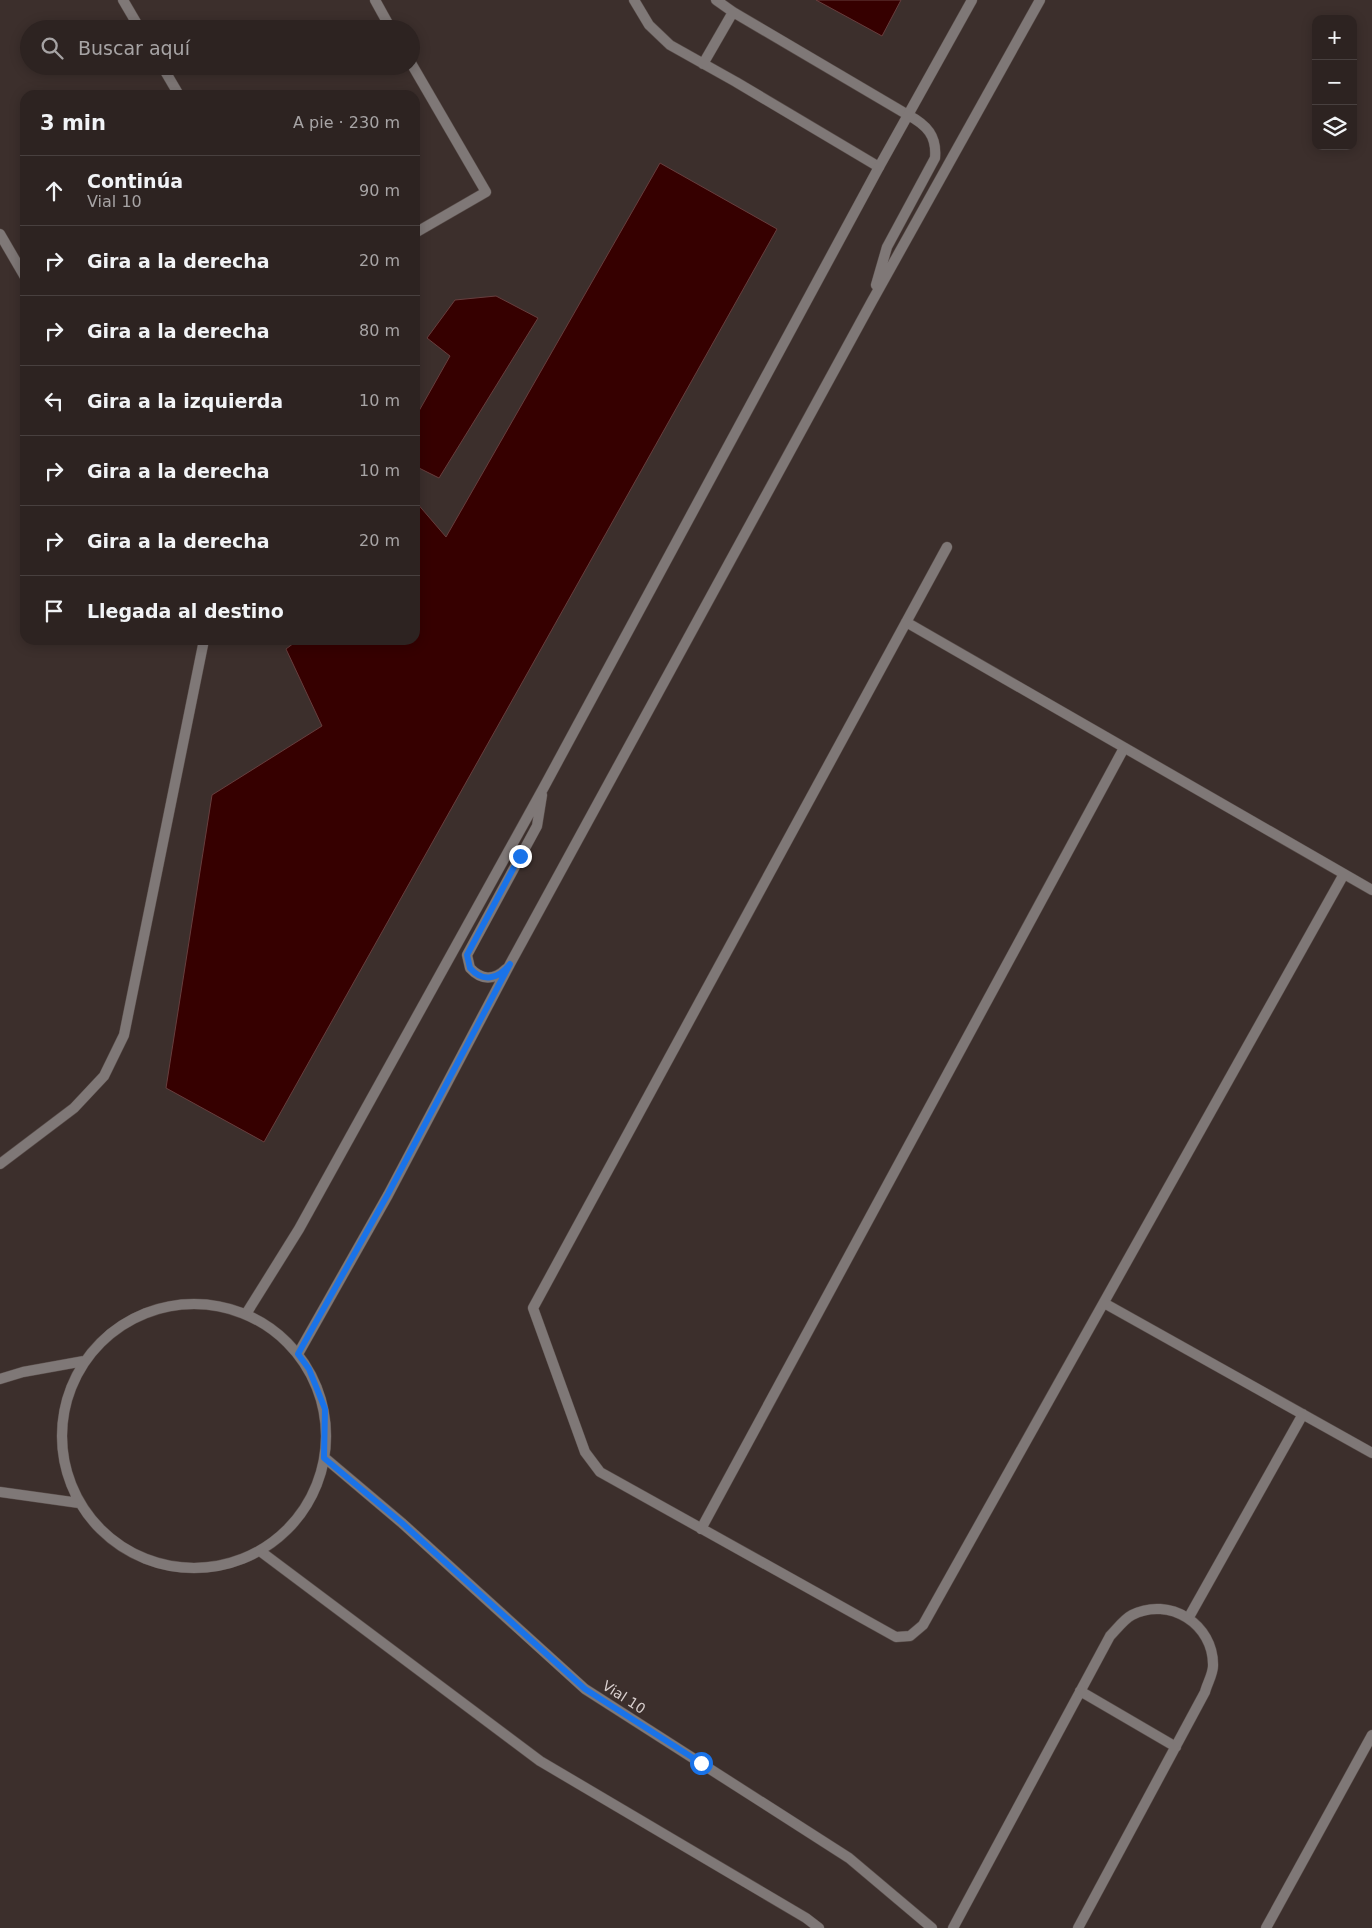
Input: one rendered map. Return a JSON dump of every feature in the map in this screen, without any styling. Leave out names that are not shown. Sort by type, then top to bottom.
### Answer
[{"type":"street","points":[[123,0],[135,20]]},
{"type":"street","points":[[375,0],[386,20]]},
{"type":"street","points":[[634,0],[649,25],[670,45],[879,167]]},
{"type":"street","points":[[716,0],[733,12],[918,120],[931,131],[936,147],[935,158],[887,248],[871,303]]},
{"type":"street","points":[[246,1314],[300,1229],[544,787],[879,167],[972,0]]},
{"type":"street","points":[[298,1354],[388,1194],[510,964],[871,303],[1040,0]]},
{"type":"street","points":[[703,64],[733,12]]},
{"type":"street","points":[[167,75],[176,90]]},
{"type":"street","points":[[418,75],[486,192],[420,229]]},
{"type":"street","points":[[0,234],[20,268]]},
{"type":"street","points":[[947,547],[533,1308],[586,1452],[600,1472],[896,1637],[910,1636],[923,1625],[1344,874]]},
{"type":"street","points":[[906,622],[1372,890]]},
{"type":"street","points":[[0,1164],[74,1108],[104,1076],[124,1034],[203,645]]},
{"type":"street","points":[[701,1529],[1124,748]]},
{"type":"street","points":[[510,964],[496,977],[484,978],[470,968],[467,955],[537,826],[544,787]]},
{"type":"street","points":[[1104,1302],[1372,1453]]},
{"type":"street","points":[[185,1303],[214,1304],[246,1314],[269,1326],[292,1345],[298,1354],[309,1369],[325,1409],[324,1458],[318,1484],[304,1511],[284,1534],[260,1551],[233,1563],[204,1569],[174,1567],[146,1560],[119,1546],[97,1527],[79,1503],[67,1476],[62,1437],[63,1417],[71,1388],[84,1361],[104,1339],[128,1321],[155,1309],[185,1303]]},
{"type":"street","points":[[0,1379],[23,1372],[84,1361]]},
{"type":"street","points":[[1189,1617],[1303,1414]]},
{"type":"street","name":"Vial 10","points":[[324,1458],[402,1523],[585,1689],[849,1858],[932,1928]]},
{"type":"street","points":[[0,1492],[79,1503]]},
{"type":"street","points":[[260,1551],[540,1761],[806,1918],[819,1928]]},
{"type":"street","points":[[953,1928],[1110,1636],[1131,1615],[1160,1607],[1189,1617],[1208,1640],[1213,1666],[1205,1692],[1078,1928]]},
{"type":"street","points":[[1080,1691],[1176,1747]]},
{"type":"street","points":[[1266,1928],[1372,1735]]},
{"type":"shaded area","points":[[816,0],[901,0],[882,36]]},
{"type":"shaded area","points":[[660,163],[777,229],[264,1142],[166,1088],[212,795],[322,726],[286,649],[291,645],[420,645],[420,507],[446,537]]},
{"type":"shaded area","points":[[496,296],[538,318],[439,478],[420,468],[420,409],[450,356],[427,338],[455,300]]},
{"type":"route","points":[[520,856],[467,955],[470,968],[473,972],[484,978],[496,977],[510,964],[388,1194],[298,1354],[309,1369],[325,1409],[326,1456],[324,1458],[402,1523],[585,1689],[701,1763]]}]
